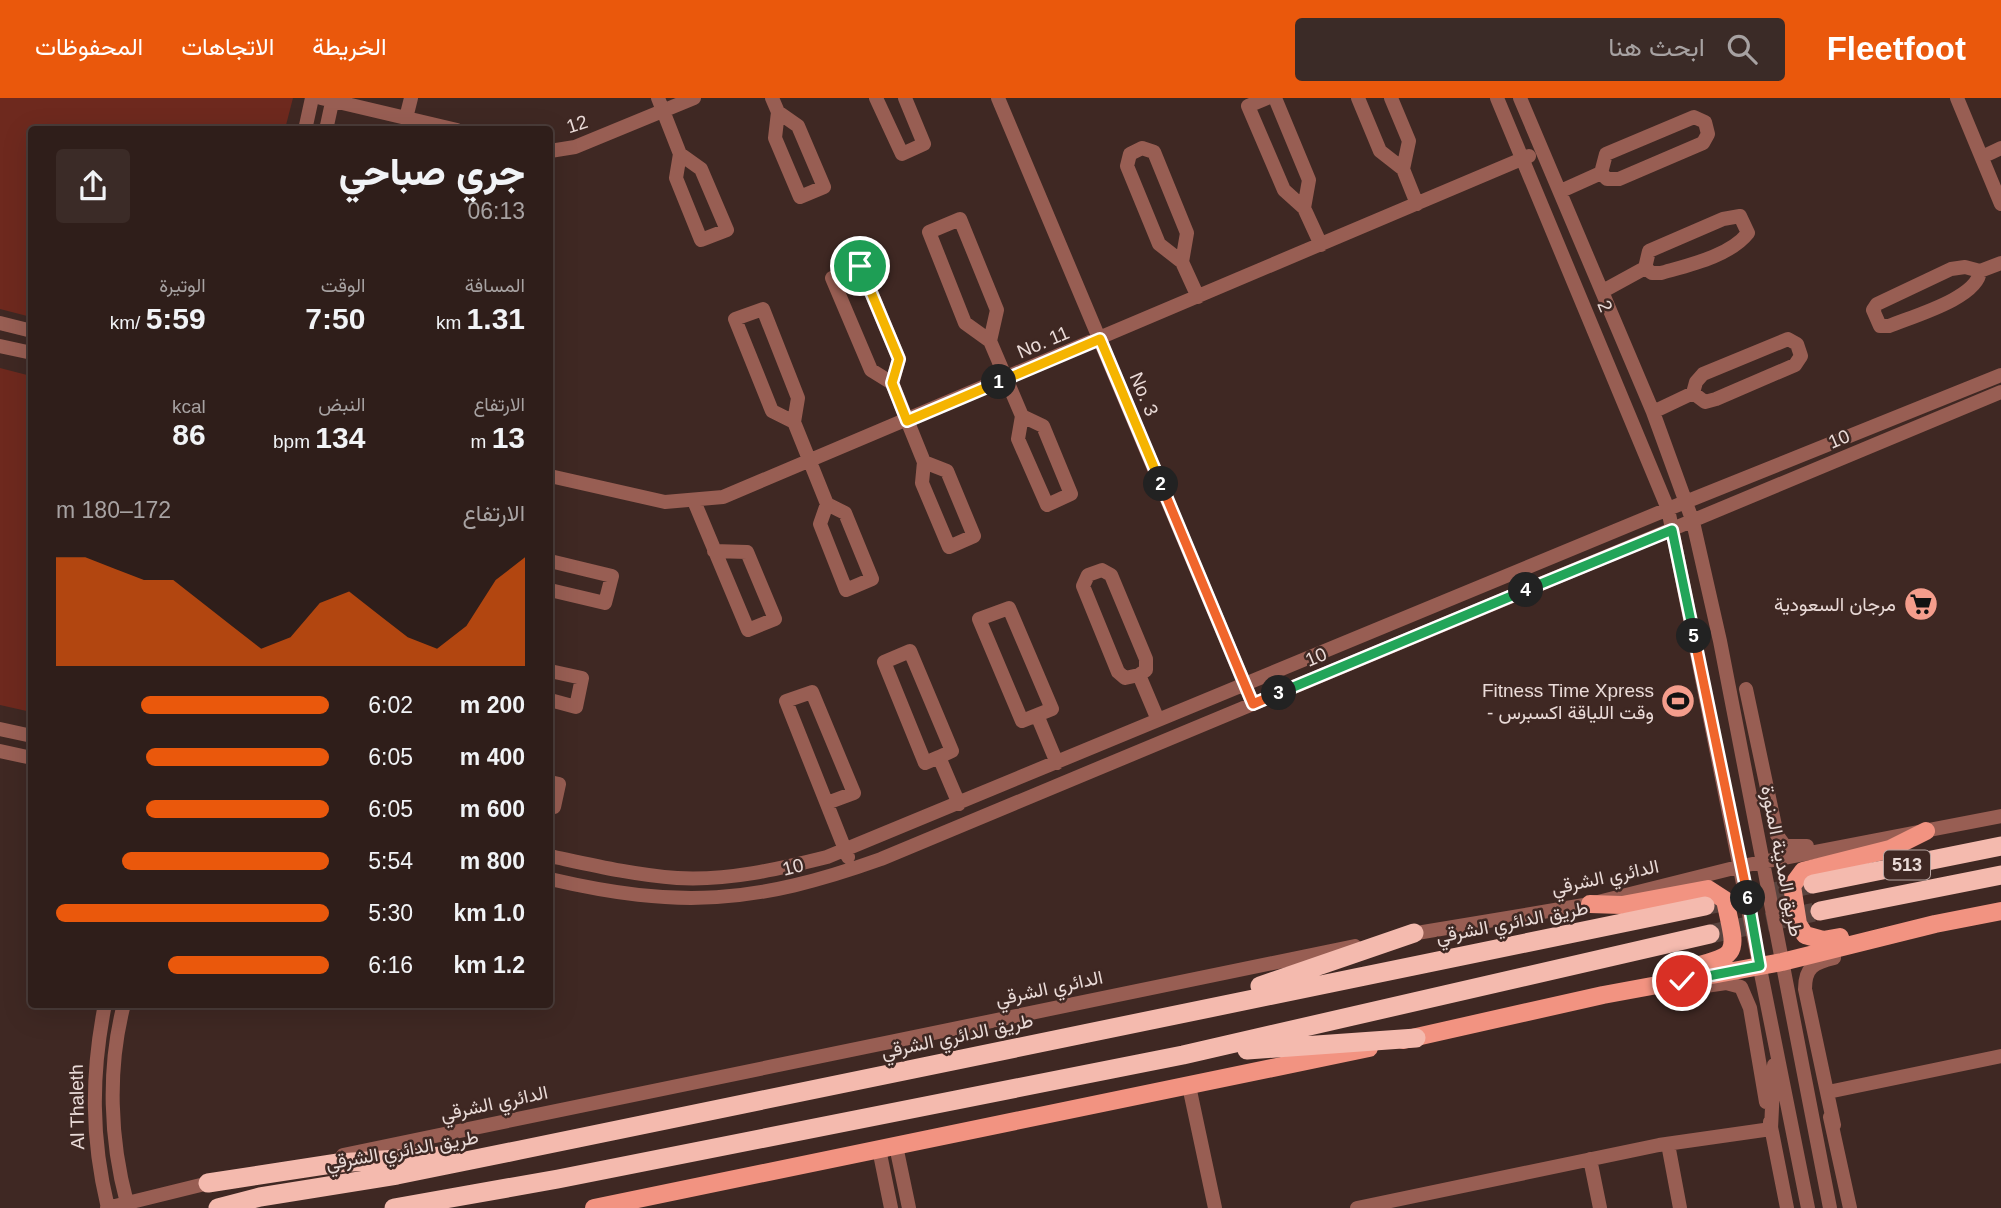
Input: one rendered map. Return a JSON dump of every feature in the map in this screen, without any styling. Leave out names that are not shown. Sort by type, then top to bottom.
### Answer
[{"type":"highway","name":"513","points":[[1813,884],[2001,846]]},
{"type":"highway","name":"513","points":[[1820,911],[2001,874]]},
{"type":"highway","name":"طريق الدائري الشرقي","points":[[218,1208],[260,1197],[397,1175],[1705,906]]},
{"type":"highway","points":[[1185,1012],[1414,933]]},
{"type":"highway","points":[[394,1208],[558,1179],[1183,1055],[1710,934]]},
{"type":"highway","points":[[1183,1055],[1416,1038]]},
{"type":"highway","points":[[208,1183],[338,1163],[520,1150]]},
{"type":"highway","points":[[468,1208],[558,1179]]},
{"type":"main road","points":[[1926,831],[1890,849],[1803,871],[1792,886],[1798,924],[1812,939],[1823,940],[1904,923],[1935,923]]},
{"type":"main road","points":[[1590,904],[1622,905],[1708,890],[1725,900],[1734,944],[1732,952],[1724,959],[1627,981],[1604,995]]},
{"type":"main road","points":[[594,1208],[1189,1086],[1604,995],[1783,962],[1935,923],[2001,911]]},
{"type":"street","points":[[305,126],[312,98]]},
{"type":"street","points":[[406,118],[411,98]]},
{"type":"street","name":"12","points":[[553,151],[575,147],[661,104],[694,98]]},
{"type":"street","points":[[876,98],[902,154],[924,144],[905,98]]},
{"type":"street","name":"No. 3","points":[[998,98],[1253,704]]},
{"type":"street","points":[[1267,98],[1248,106],[1284,190],[1304,208],[1321,245]]},
{"type":"street","points":[[1275,98],[1310,180],[1304,208]]},
{"type":"street","points":[[1358,98],[1380,151],[1403,169],[1417,204]]},
{"type":"street","points":[[1391,98],[1409,141],[1403,169]]},
{"type":"street","name":"2","points":[[1497,98],[1668,509],[1672,530]]},
{"type":"street","name":"2","points":[[1520,98],[1653,412],[1693,522]]},
{"type":"street","points":[[1957,98],[2001,204]]},
{"type":"street","points":[[326,126],[329,99],[440,126]]},
{"type":"street","points":[[661,104],[680,154],[676,178],[701,240],[727,230],[701,169],[680,154]]},
{"type":"street","points":[[775,105],[798,126],[824,187],[800,197],[775,138],[775,105]]},
{"type":"street","points":[[1694,117],[1705,122],[1708,134],[1703,143],[1619,179],[1607,179],[1601,173],[1606,155],[1694,117]]},
{"type":"street","points":[[1182,262],[1187,233],[1154,152],[1143,148],[1130,154],[1127,166],[1158,244],[1182,262],[1198,297]]},
{"type":"street","points":[[1982,158],[2001,148]]},
{"type":"street","name":"No. 11","points":[[553,477],[645,499],[694,501],[749,489],[1541,152]]},
{"type":"street","points":[[1561,191],[1601,173]]},
{"type":"street","points":[[1603,291],[1645,268],[1649,251],[1723,219],[1740,216],[1748,233],[1739,244],[1684,266],[1652,273],[1645,268]]},
{"type":"street","points":[[990,341],[997,310],[960,219],[929,232],[965,323],[990,341],[1022,416],[1018,439],[1047,505],[1071,494],[1043,426],[1022,416]]},
{"type":"street","points":[[1980,271],[1979,279],[1972,290],[1947,302],[1889,326],[1880,326],[1874,317],[1877,304],[1951,269],[1965,267],[1980,271],[2001,263]]},
{"type":"street","points":[[892,383],[899,359],[860,266],[832,278],[871,370],[892,383],[924,462],[922,483],[949,547],[974,536],[947,471],[924,462]]},
{"type":"street","points":[[794,422],[772,411],[735,319],[763,309],[798,398],[794,422],[810,463],[827,504],[845,513],[872,579],[846,590],[820,524],[827,504]]},
{"type":"street","points":[[0,323],[28,330]]},
{"type":"street","points":[[1653,412],[1693,393],[1696,382],[1703,374],[1788,339],[1797,344],[1801,356],[1796,365],[1705,402],[1693,393]]},
{"type":"street","points":[[0,346],[28,352]]},
{"type":"street","name":"10","points":[[553,857],[628,872],[679,878],[736,875],[777,869],[845,850],[1668,509],[2001,375]]},
{"type":"street","name":"10","points":[[553,880],[625,895],[679,899],[737,897],[780,890],[852,869],[1997,397]]},
{"type":"street","points":[[694,501],[748,630],[775,619],[747,552],[715,551]]},
{"type":"street","name":"طريق المدينة المنورة","points":[[1693,522],[1830,1208]]},
{"type":"street","name":"طريق المدينة المنورة","points":[[1672,530],[1742,866],[1808,1208]]},
{"type":"street","points":[[553,562],[612,576],[605,603],[553,591]]},
{"type":"street","points":[[1102,570],[1111,575],[1146,659],[1146,670],[1139,675],[1125,678],[1118,672],[1083,586],[1088,575],[1102,570]]},
{"type":"street","points":[[1009,608],[1052,709],[1037,715],[1022,721],[979,619],[1009,608]]},
{"type":"street","points":[[911,651],[952,751],[939,757],[925,763],[884,662],[911,651]]},
{"type":"street","points":[[553,672],[582,678],[576,707],[553,701]]},
{"type":"street","points":[[1139,675],[1158,720]]},
{"type":"street","points":[[1746,689],[1777,835],[1785,846],[1797,848],[1891,831],[1926,831]]},
{"type":"street","points":[[827,803],[854,793],[812,692],[786,701],[852,869]]},
{"type":"street","points":[[1037,715],[1057,763]]},
{"type":"street","points":[[0,729],[28,735]]},
{"type":"street","points":[[0,751],[28,757]]},
{"type":"street","points":[[939,757],[959,804]]},
{"type":"street","points":[[553,783],[559,784],[553,807]]},
{"type":"street","name":"الدائري الشرقي","points":[[107,1208],[208,1183],[1414,933],[1590,904],[1742,866],[2001,816]]},
{"type":"street","points":[[1850,1208],[1805,989],[1807,972],[1816,962],[1910,938],[1935,923]]},
{"type":"street","points":[[1604,995],[1629,997],[1726,983],[1741,987],[1750,1008],[1787,1208]]},
{"type":"street","name":"Al Thaleth","points":[[104,1008],[95,1054],[93,1115],[107,1208]]},
{"type":"street","name":"Al Thaleth","points":[[123,1008],[114,1082],[114,1139],[127,1203]]},
{"type":"street","points":[[1771,1129],[1775,1042]]},
{"type":"street","points":[[1828,1092],[2001,1056]]},
{"type":"street","points":[[1803,1068],[1834,1125]]},
{"type":"street","points":[[1189,1086],[1215,1208]]},
{"type":"street","points":[[1357,1208],[1668,1144],[1771,1129]]},
{"type":"street","points":[[1668,1144],[1680,1208]]},
{"type":"street","points":[[888,1148],[891,1208]]},
{"type":"street","points":[[888,1148],[909,1208]]},
{"type":"street","points":[[1590,1159],[1600,1208]]},
{"type":"shaded area","points":[[0,98],[293,98],[286,126],[28,126],[28,316],[0,309]]},
{"type":"shaded area","points":[[0,368],[28,375],[28,711],[0,705]]},
{"type":"tunnel","points":[[1708,905],[1813,884]]},
{"type":"tunnel","points":[[1710,934],[1820,911]]},
{"type":"place","name":"مرجان السعودية","points":[[1921,604]]},
{"type":"place","name":"Fitness Time Xpress - وقت اللياقة اكسبرس","points":[[1678,701]]},
{"type":"route","points":[[860,266],[899,359],[892,383],[907,421],[1100,339],[1253,704],[1672,530],[1742,866],[1760,966],[1682,981]]}]
